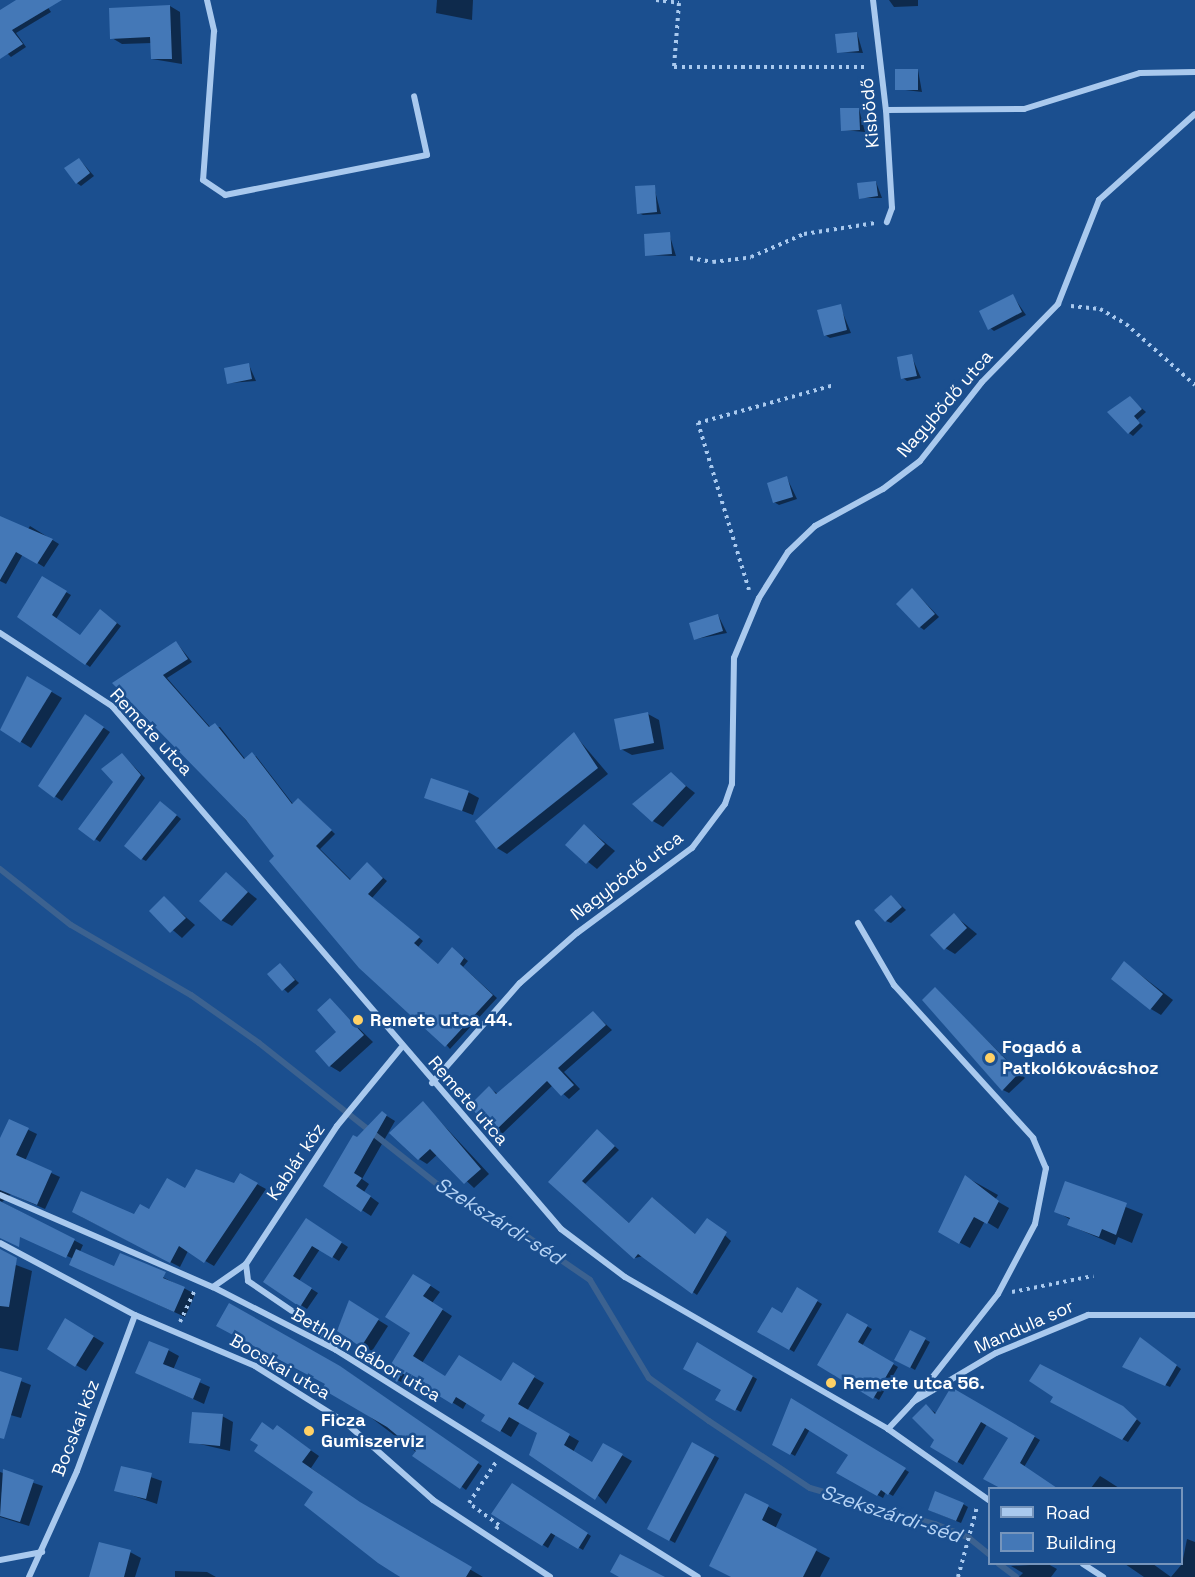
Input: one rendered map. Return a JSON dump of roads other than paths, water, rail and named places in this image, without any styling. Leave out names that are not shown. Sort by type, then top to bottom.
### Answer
[{"type":"street","points":[[207,0],[214,31],[203,180],[225,195],[427,155],[414,96]]},
{"type":"street","name":"Kisbödő","points":[[873,0],[886,110],[892,208],[887,222]]},
{"type":"street","points":[[886,110],[1024,109],[1140,73],[1195,72]]},
{"type":"street","name":"Nagybödő utca","points":[[432,1083],[520,983],[577,933],[692,848],[725,804],[736,765],[729,685],[755,608],[788,552],[815,526],[883,489],[920,461],[982,382],[1058,304],[1099,200],[1195,114]]},
{"type":"street","name":"Remete utca","points":[[0,633],[112,706],[401,1048],[561,1229],[625,1277],[888,1429],[988,1501]]},
{"type":"street","points":[[858,923],[894,985],[1033,1138],[1047,1168],[1035,1224],[998,1294],[913,1402]]},
{"type":"street","name":"Kablár köz","points":[[213,1287],[246,1264],[337,1126],[401,1048]]},
{"type":"street","name":"Bethlen Gábor utca","points":[[0,1195],[213,1287],[336,1350],[698,1577]]},
{"type":"street","name":"Bocskai utca","points":[[0,1243],[135,1315],[176,1330],[255,1366],[346,1423],[434,1500],[550,1577]]},
{"type":"street","points":[[246,1264],[248,1281],[314,1326],[336,1350]]},
{"type":"street","name":"Bocskai köz","points":[[29,1577],[42,1551],[135,1315]]},
{"type":"street","name":"Mandula sor","points":[[888,1429],[913,1402],[996,1353],[1088,1315],[1195,1315]]},
{"type":"street","points":[[0,1560],[42,1551]]},
{"type":"street","points":[[1086,1565],[1103,1577]]},
{"type":"waterway","name":"Szekszárdi-séd","points":[[0,869],[71,925],[191,995],[259,1043],[451,1195],[519,1231],[590,1280],[649,1378],[709,1421],[810,1488],[935,1524],[969,1538],[988,1553]]},
{"type":"waterway","name":"Szekszárdi-séd","points":[[1000,1565],[1016,1577]]},
{"type":"place","name":"Remete utca 44.","points":[[358,1020]]},
{"type":"place","name":"Fogadó a Patkolókovácshoz","points":[[990,1058]]},
{"type":"place","name":"Remete utca 56.","points":[[831,1383]]},
{"type":"place","name":"Ficza Gumiszerviz","points":[[309,1431]]}]
